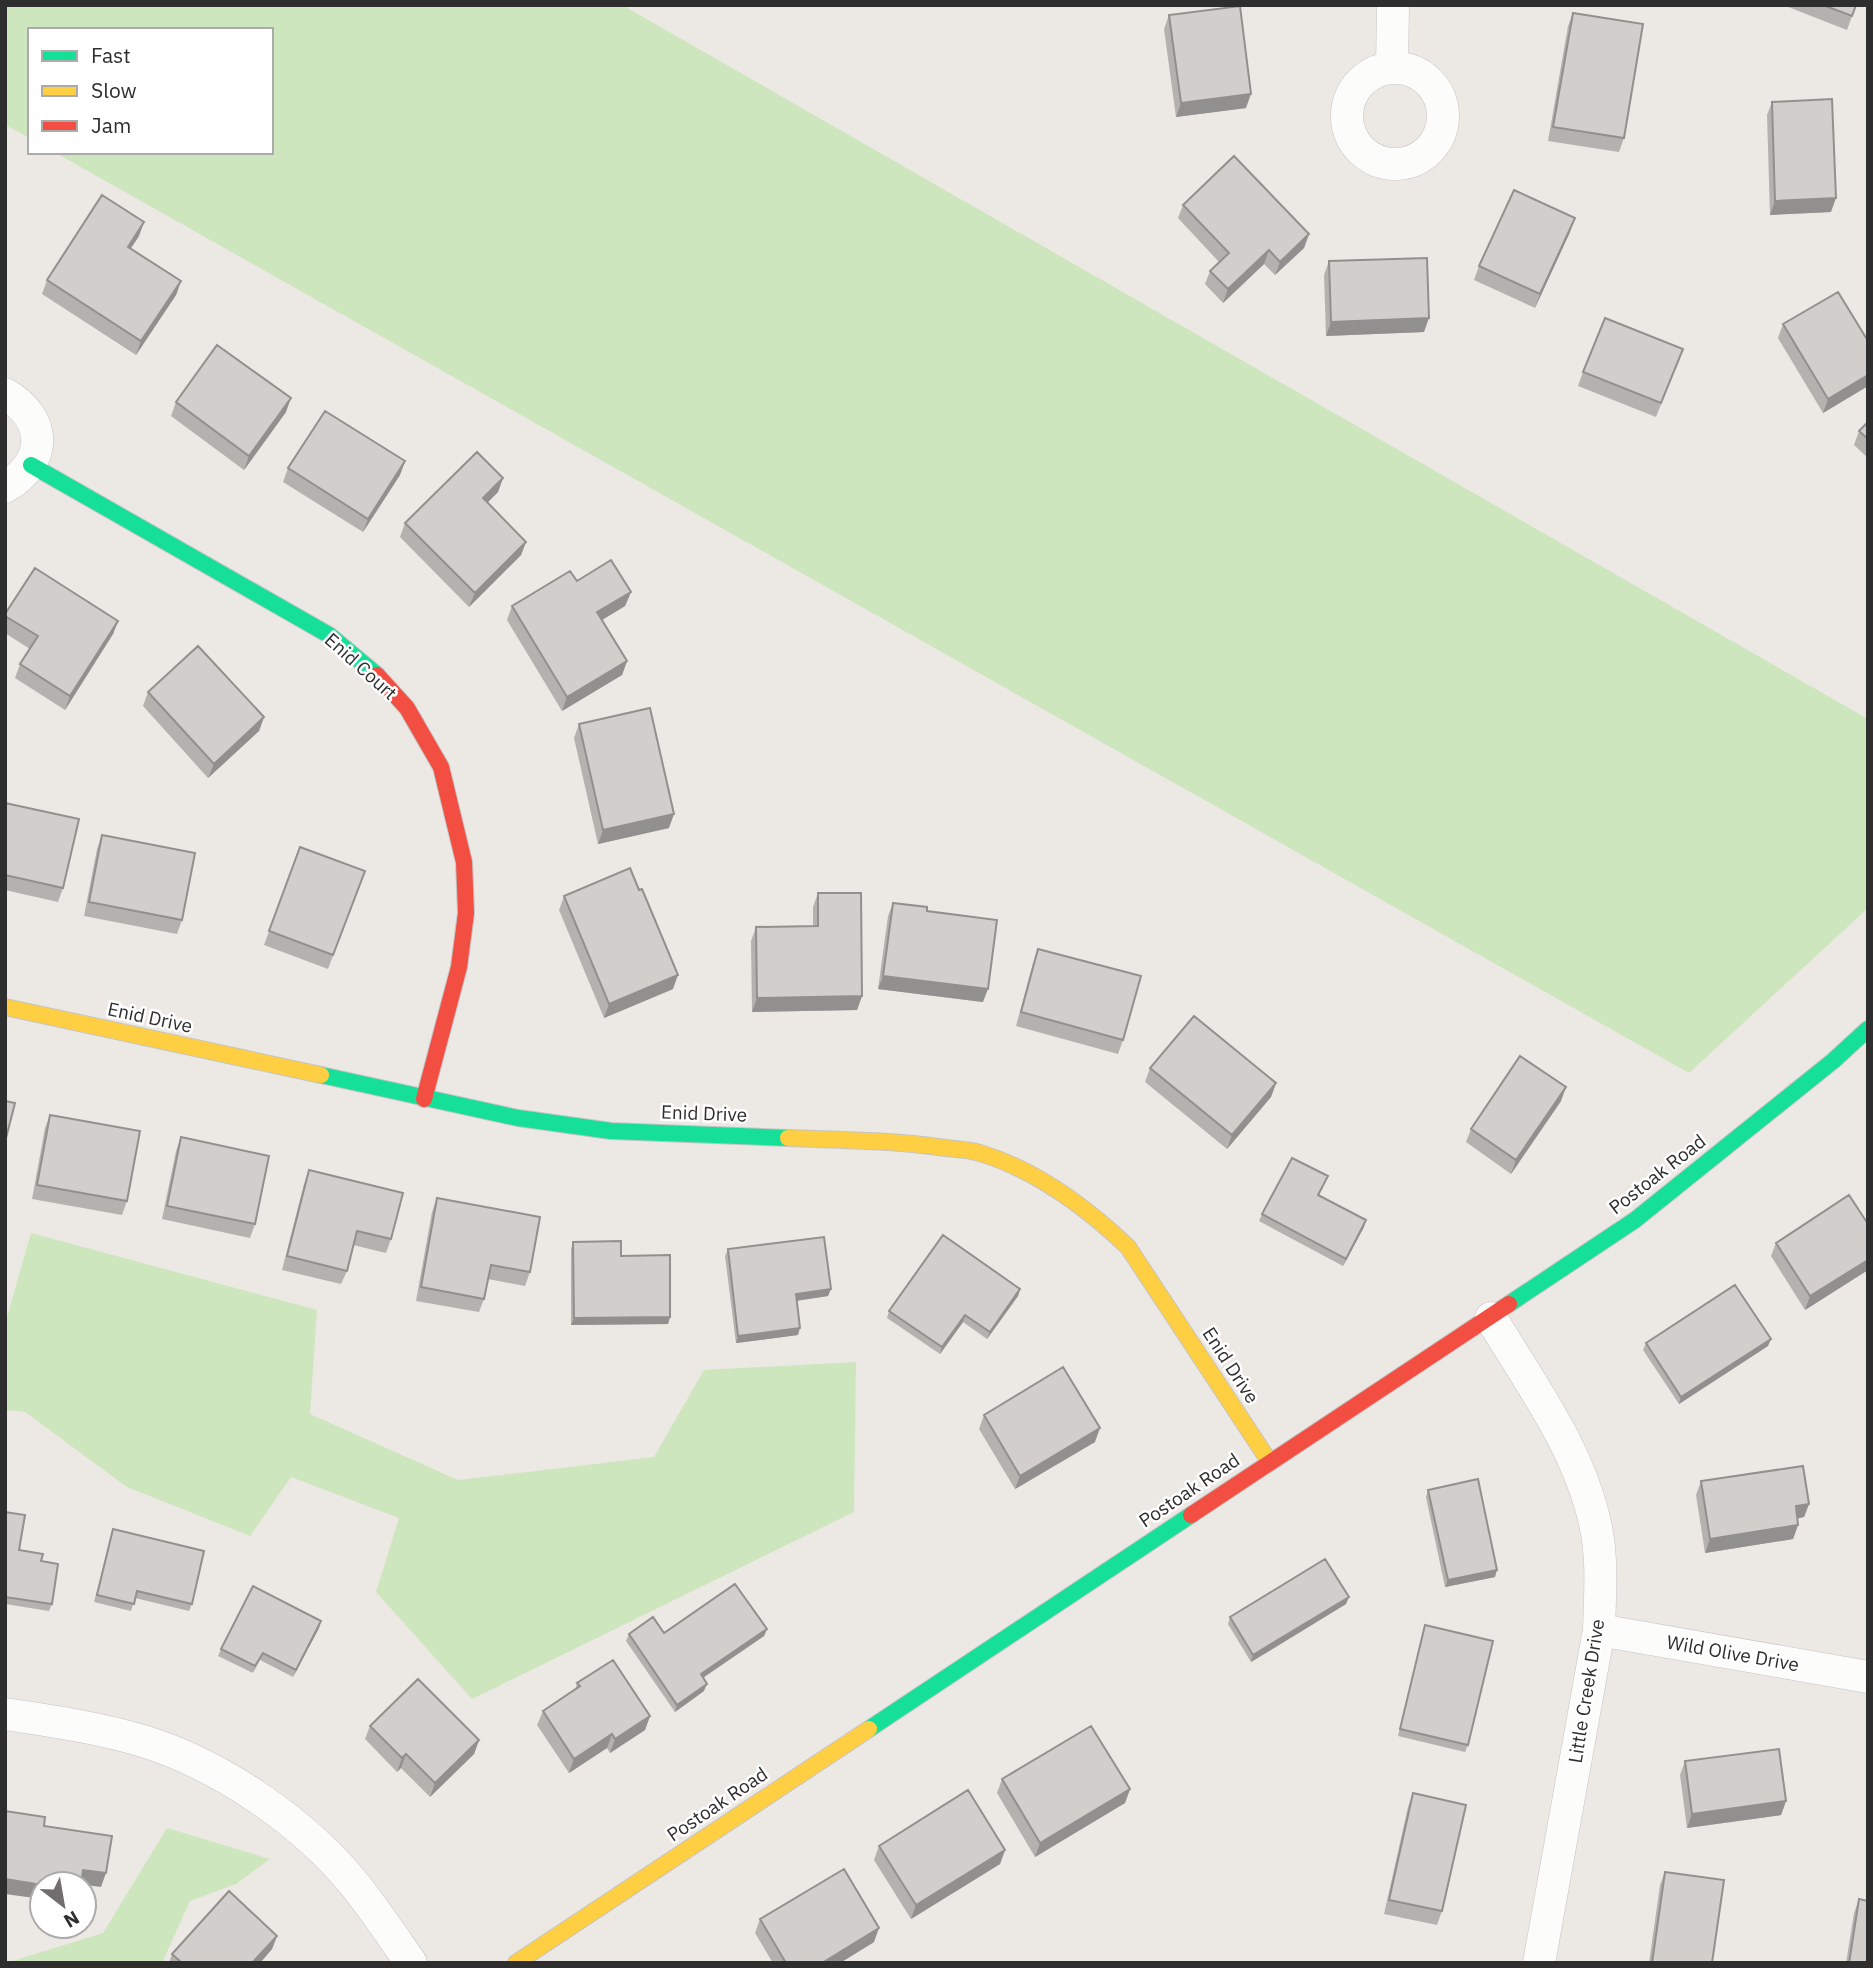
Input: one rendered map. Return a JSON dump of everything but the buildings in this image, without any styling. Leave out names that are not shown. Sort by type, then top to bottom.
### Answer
[{"type":"street","points":[[1392,68],[1394,5]]},
{"type":"street","points":[[5,394],[19,402],[31,415],[37,431],[37,448],[31,465],[20,478],[5,487]]},
{"type":"street","name":"Enid Court","points":[[31,465],[329,635],[380,677],[407,708],[441,767],[464,862],[466,913],[459,967],[424,1099]]},
{"type":"street","name":"Enid Drive","points":[[5,1007],[518,1118],[611,1130],[900,1142],[979,1153],[1024,1172],[1067,1196],[1099,1219],[1128,1247],[1269,1461]]},
{"type":"street","name":"Postoak Road","points":[[516,1963],[1635,1220],[1833,1061],[1868,1029]]},
{"type":"street","name":"Little Creek Drive","points":[[1491,1318],[1570,1448],[1596,1525],[1600,1577],[1599,1630],[1539,1963]]},
{"type":"street","name":"Wild Olive Drive","points":[[1599,1630],[1868,1677]]},
{"type":"street","points":[[5,1714],[75,1725],[144,1742],[201,1765],[244,1789],[283,1816],[354,1883],[411,1963]]},
{"type":"green space","points":[[5,5],[622,5],[1868,719],[1868,908],[1689,1073],[58,154],[273,154],[273,28],[28,28],[28,137],[5,125]]},
{"type":"green space","points":[[31,1233],[317,1310],[310,1414],[458,1480],[654,1457],[704,1370],[856,1362],[854,1512],[472,1699],[376,1592],[399,1518],[291,1477],[250,1536],[127,1487],[25,1412],[5,1410],[5,1324]]},
{"type":"green space","points":[[167,1828],[270,1859],[236,1884],[190,1901],[162,1963],[6,1963],[80,1940],[98,1940],[98,1935],[103,1933]]},
{"type":"traffic: fast","points":[[31,465],[329,635],[377,675]]},
{"type":"traffic: fast","points":[[1509,1304],[1635,1220],[1833,1061],[1868,1029]]},
{"type":"traffic: fast","points":[[321,1075],[518,1118],[611,1131],[788,1138]]},
{"type":"traffic: fast","points":[[869,1729],[1191,1515]]},
{"type":"traffic: slow","points":[[5,1007],[321,1075]]},
{"type":"traffic: slow","points":[[788,1138],[900,1143],[975,1152],[1021,1169],[1059,1191],[1128,1247],[1269,1461]]},
{"type":"traffic: slow","points":[[516,1963],[869,1729]]},
{"type":"traffic: jam","points":[[377,675],[407,708],[441,767],[464,862],[466,913],[459,967],[424,1099]]},
{"type":"traffic: jam","points":[[1191,1515],[1509,1304]]}]
